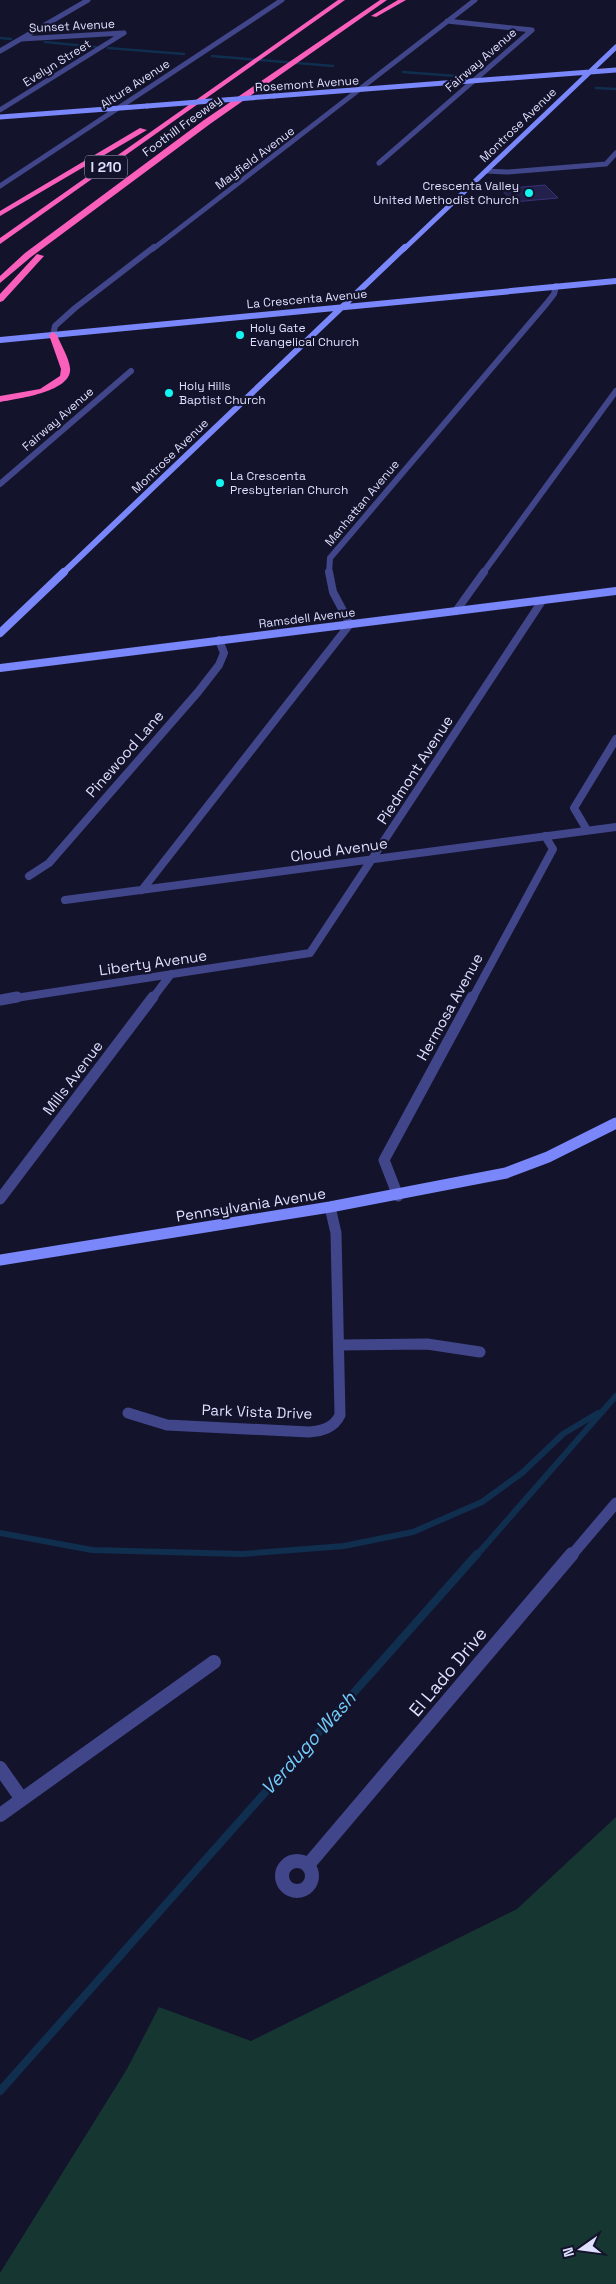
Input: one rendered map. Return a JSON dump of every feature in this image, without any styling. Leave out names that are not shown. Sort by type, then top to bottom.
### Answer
[{"type":"highway","points":[[317,17],[330,0]]},
{"type":"highway","name":"Foothill Freeway","points":[[0,242],[342,0]]},
{"type":"highway","name":"Foothill Freeway","points":[[0,280],[28,255],[73,221],[296,60],[349,26],[384,0]]},
{"type":"highway","points":[[349,26],[378,15],[403,0]]},
{"type":"highway","points":[[0,214],[96,156],[212,91]]},
{"type":"highway","points":[[0,299],[73,221]]},
{"type":"highway","points":[[0,399],[28,395],[43,390],[64,377],[66,369],[53,335]]},
{"type":"street","points":[[0,51],[88,0]]},
{"type":"street","name":"Altura Avenue","points":[[0,186],[282,0]]},
{"type":"street","name":"Mayfield Avenue","points":[[53,335],[55,326],[74,308],[475,0]]},
{"type":"street","name":"Fairway Avenue","points":[[379,163],[532,30],[447,20]]},
{"type":"street","name":"Sunset Avenue","points":[[21,39],[124,33]]},
{"type":"street","name":"Evelyn Street","points":[[0,110],[124,33]]},
{"type":"street","name":"Sunset Avenue","points":[[1,43],[13,44]]},
{"type":"street","name":"Montrose Avenue","points":[[0,633],[616,47]]},
{"type":"street","name":"Rosemont Avenue","points":[[0,117],[616,70]]},
{"type":"street","points":[[486,171],[507,172],[606,164],[616,153]]},
{"type":"street","name":"La Crescenta Avenue","points":[[2,340],[616,281]]},
{"type":"street","name":"Manhattan Avenue","points":[[350,624],[330,587],[327,572],[330,558],[548,303],[554,294],[556,286]]},
{"type":"street","name":"Fairway Avenue","points":[[0,484],[131,371]]},
{"type":"street","points":[[456,610],[616,391]]},
{"type":"street","name":"Ramsdell Avenue","points":[[0,668],[616,591]]},
{"type":"street","name":"Piedmont Avenue","points":[[310,953],[542,601]]},
{"type":"street","points":[[142,890],[350,624]]},
{"type":"street","name":"Pinewood Lane","points":[[29,876],[49,862],[220,665],[224,653],[218,640]]},
{"type":"street","points":[[587,830],[574,808],[616,739]]},
{"type":"street","name":"Cloud Avenue","points":[[65,900],[616,827]]},
{"type":"street","name":"Hermosa Avenue","points":[[398,1196],[384,1160],[554,849],[545,836]]},
{"type":"street","name":"Liberty Avenue","points":[[0,1000],[310,953]]},
{"type":"street","name":"Mills Avenue","points":[[0,1199],[171,974]]},
{"type":"street","name":"Pennsylvania Avenue","points":[[0,1260],[330,1208],[506,1173],[548,1157],[616,1123]]},
{"type":"street","name":"Park Vista Drive","points":[[128,1413],[167,1425],[308,1432],[323,1430],[337,1421],[340,1414],[336,1233],[330,1208]]},
{"type":"street","points":[[339,1345],[427,1344],[480,1352]]},
{"type":"street","name":"El Lado Drive","points":[[308,1865],[616,1503]]},
{"type":"street","points":[[0,1814],[214,1662]]},
{"type":"street","points":[[0,1768],[22,1798]]},
{"type":"green space","points":[[616,1817],[616,2284],[0,2284],[0,2273],[127,2069],[159,2007],[251,2041],[517,1909]]},
{"type":"building","name":"Crescenta Valley United Methodist Church","points":[[545,185],[558,198],[513,202],[501,189]]},
{"type":"waterway","points":[[0,38],[11,39]]},
{"type":"waterway","points":[[45,42],[96,47]]},
{"type":"waterway","points":[[108,48],[184,54]]},
{"type":"waterway","points":[[212,56],[333,66]]},
{"type":"waterway","points":[[403,72],[456,76]]},
{"type":"waterway","points":[[596,88],[616,89]]},
{"type":"waterway","name":"Verdugo Wash","points":[[476,1556],[616,1396]]},
{"type":"waterway","points":[[0,1533],[92,1550],[242,1554],[344,1546],[413,1532],[482,1502],[522,1473],[563,1434],[598,1413]]},
{"type":"waterway","name":"Verdugo Wash","points":[[0,2091],[477,1554]]},
{"type":"place","name":"Crescenta Valley United Methodist Church","points":[[529,193]]},
{"type":"place","name":"Holy Gate Evangelical Church","points":[[240,335]]},
{"type":"place","name":"Holy Hills Baptist Church","points":[[169,393]]},
{"type":"place","name":"La Crescenta Presbyterian Church","points":[[220,483]]}]
